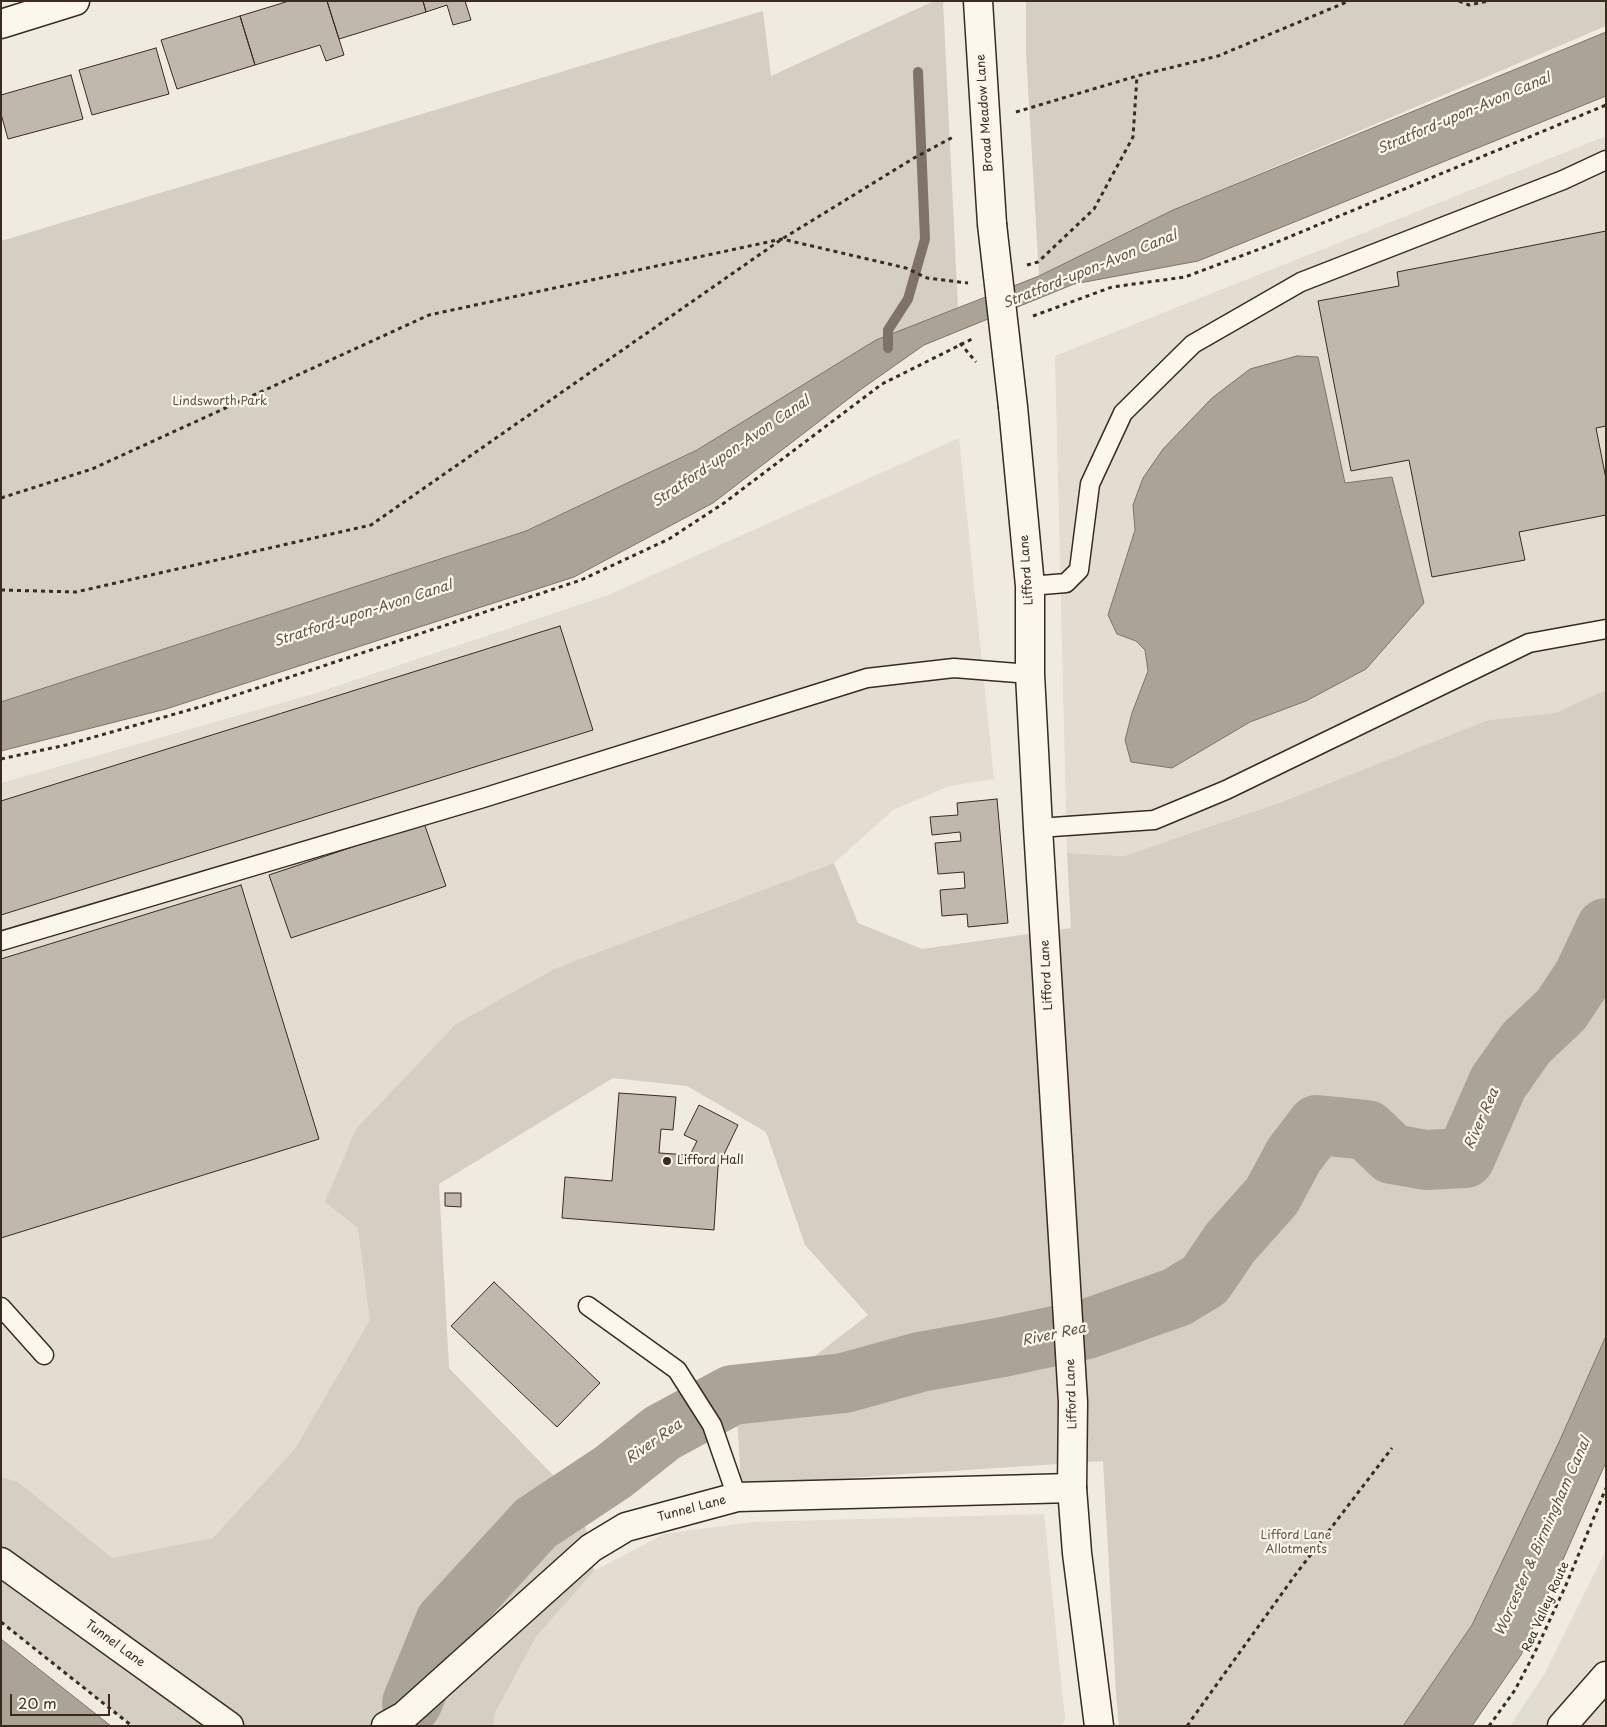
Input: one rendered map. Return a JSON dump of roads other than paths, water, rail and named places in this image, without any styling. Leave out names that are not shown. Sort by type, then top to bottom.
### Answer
[{"type":"street","points":[[1,24],[75,1]]},
{"type":"street","name":"Broad Meadow Lane","points":[[978,1],[992,224]]},
{"type":"street","name":"Lifford Lane","points":[[992,224],[1013,407],[1030,586],[1030,674],[1038,828],[1074,1402],[1072,1488],[1077,1553],[1099,1726]]},
{"type":"street","name":"Tunnel Lane","points":[[397,1723],[591,1548],[626,1527],[738,1497],[1072,1488]]},
{"type":"street","name":"Tunnel Lane","points":[[1,1562],[229,1726]]},
{"type":"street","points":[[1562,1726],[1606,1676]]},
{"type":"lane","points":[[1030,586],[1066,583],[1079,570],[1090,484],[1123,413],[1193,344],[1301,282],[1564,180],[1606,160]]},
{"type":"lane","points":[[1038,828],[1154,820],[1234,786],[1528,643],[1606,629]]},
{"type":"lane","points":[[1,941],[483,798],[867,678],[954,668],[1030,674]]},
{"type":"lane","points":[[588,1306],[678,1370],[712,1425],[738,1497]]},
{"type":"lane","points":[[1,1308],[44,1356]]},
{"type":"water","name":"Stratford-upon-Avon Canal","points":[[1606,32],[1606,96],[1198,261],[1074,284],[924,345],[860,390],[713,503],[574,577],[166,709],[1,751],[1,702],[526,531],[697,450],[876,340],[1039,276],[1173,210]]},
{"type":"water","points":[[1297,356],[1318,357],[1345,483],[1392,477],[1424,603],[1366,669],[1306,701],[1250,722],[1172,768],[1131,762],[1125,740],[1132,713],[1148,671],[1145,650],[1136,641],[1117,634],[1108,615],[1135,530],[1133,505],[1143,478],[1163,449],[1212,398],[1250,369]]},
{"type":"water","name":"Worcester & Birmingham Canal","points":[[1606,1336],[1606,1462],[1521,1655],[1472,1726],[1403,1726],[1472,1625],[1560,1440]]},
{"type":"water","points":[[1,1639],[111,1726],[1,1726]]},
{"type":"waterway","points":[[888,348],[888,330],[908,299],[925,239],[918,72]]},
{"type":"waterway","name":"River Rea","points":[[412,1703],[445,1622],[536,1523],[613,1472],[662,1433],[732,1395],[844,1383],[920,1362],[1087,1329],[1177,1297],[1205,1280],[1230,1243],[1272,1196],[1294,1155],[1317,1125],[1367,1130],[1392,1154],[1426,1160],[1465,1158],[1498,1083],[1526,1043],[1561,1010],[1583,977],[1606,928]]},
{"type":"place","name":"Lifford Hall","points":[[667,1161]]},
{"type":"park label","name":"Lindsworth Park","points":[[220,402]]},
{"type":"park label","name":"Lifford Lane Allotments","points":[[1296,1543]]}]
